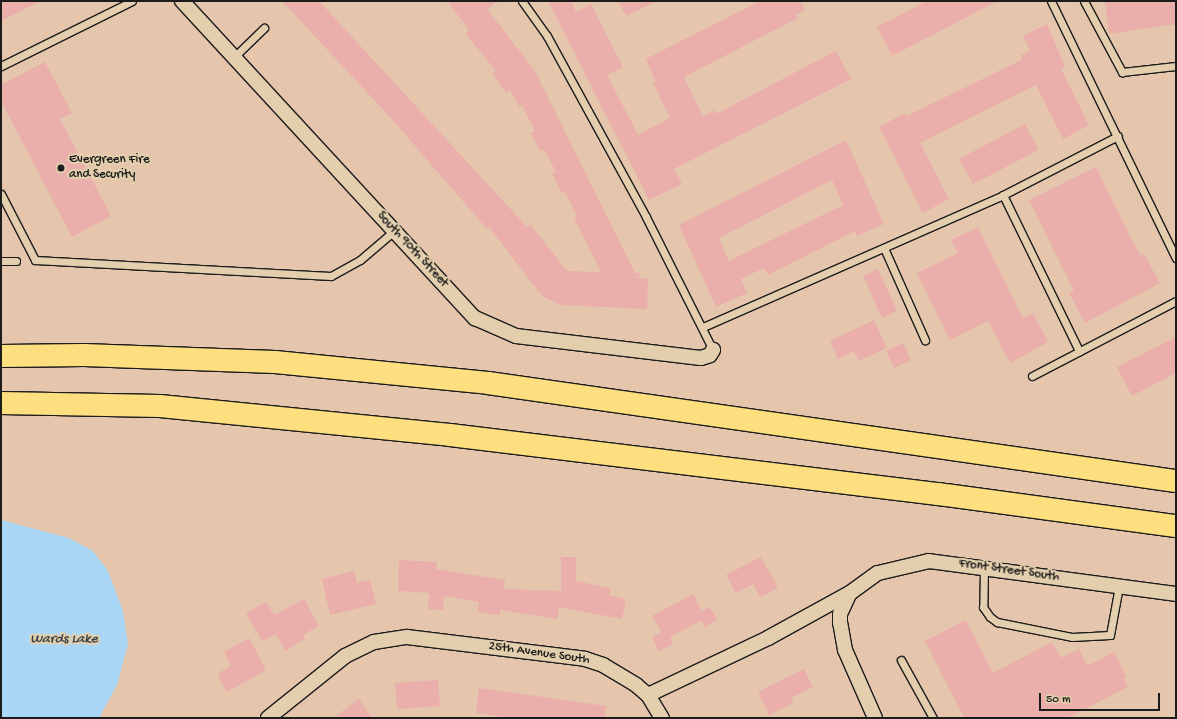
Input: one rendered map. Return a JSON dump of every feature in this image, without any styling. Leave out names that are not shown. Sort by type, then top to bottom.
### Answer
[{"type":"highway","points":[[1,342],[84,355]]},
{"type":"highway","points":[[1,356],[84,355],[275,362],[488,383],[1176,481]]},
{"type":"highway","points":[[1,403],[160,406],[450,435],[930,493],[1176,526]]},
{"type":"street","name":"South 90th Street","points":[[182,1],[475,318],[500,331],[516,336],[701,358],[710,355],[713,350]]},
{"type":"street","name":"Front Street South","points":[[850,594],[878,573],[915,563],[984,568],[1176,594]]},
{"type":"street","points":[[662,718],[648,695],[768,638],[850,594]]},
{"type":"street","points":[[850,594],[840,614],[840,633],[854,672],[876,718]]},
{"type":"street","name":"25th Avenue South","points":[[268,718],[344,656],[374,642],[407,637],[585,659],[621,674],[648,695]]},
{"type":"lane","points":[[1,66],[132,1]]},
{"type":"lane","points":[[522,1],[547,36],[703,327],[713,350]]},
{"type":"lane","points":[[1051,1],[1118,136],[1176,258]]},
{"type":"lane","points":[[1084,1],[1122,72],[1176,66]]},
{"type":"lane","points":[[234,58],[264,28]]},
{"type":"lane","points":[[703,327],[1003,195],[1118,136]]},
{"type":"lane","points":[[1,194],[35,260],[331,276],[360,260],[394,231]]},
{"type":"lane","points":[[1003,195],[1079,351]]},
{"type":"lane","points":[[884,248],[926,340]]},
{"type":"lane","points":[[1,261],[16,261]]},
{"type":"lane","points":[[1032,376],[1176,302]]},
{"type":"lane","points":[[984,568],[983,607],[990,617],[997,622],[1072,636],[1110,635],[1119,586]]},
{"type":"lane","points":[[901,660],[933,718]]},
{"type":"water","name":"Wards Lake","points":[[1,520],[69,538],[93,551],[108,571],[123,611],[128,644],[117,685],[99,718],[1,718]]},
{"type":"building","points":[[1,1],[41,1],[1,21]]},
{"type":"building","points":[[282,1],[319,1],[527,227],[530,224],[567,271],[601,272],[574,218],[577,216],[565,192],[562,193],[552,174],[556,172],[544,149],[540,151],[531,133],[535,131],[522,105],[519,107],[510,89],[506,93],[492,74],[496,71],[465,33],[469,30],[447,1],[498,1],[487,9],[535,71],[635,273],[640,273],[639,278],[648,278],[647,309],[561,305],[542,296],[489,227],[487,229],[390,117]]},
{"type":"building","points":[[548,1],[571,1],[576,12],[591,4],[623,67],[607,75],[638,135],[670,118],[653,83],[656,82],[646,59],[760,1],[800,1],[805,10],[796,15],[798,18],[684,77],[703,117],[714,110],[716,114],[836,51],[851,79],[674,169],[682,184],[649,200]]},
{"type":"building","points":[[618,1],[657,1],[626,16]]},
{"type":"building","points":[[927,1],[998,1],[892,56],[877,27]]},
{"type":"building","points":[[1105,1],[1176,1],[1176,24],[1109,34]]},
{"type":"building","points":[[1047,24],[1065,67],[1061,69],[1089,125],[1063,139],[1036,85],[920,143],[949,199],[923,213],[879,127],[905,113],[907,116],[1023,59],[1021,55],[1030,51],[1023,36]]},
{"type":"building","name":"Evergreen Fire and Security","points":[[45,62],[72,113],[60,119],[111,216],[72,237],[1,101],[1,85]]},
{"type":"building","points":[[1025,124],[1039,150],[973,184],[959,159]]},
{"type":"building","points":[[846,140],[884,224],[857,236],[855,231],[768,275],[764,268],[741,279],[747,293],[716,307],[679,225]],"holes":[[[832,180],[843,205],[729,261],[719,238]]]},
{"type":"building","points":[[1096,167],[1140,256],[1144,254],[1160,283],[1085,323],[1069,293],[1074,291],[1029,200]]},
{"type":"building","points":[[978,227],[1023,318],[1033,313],[1048,342],[1010,363],[988,321],[950,340],[917,273],[958,253],[951,240]]},
{"type":"building","points":[[878,269],[897,311],[882,318],[863,276]]},
{"type":"building","points":[[874,320],[887,348],[859,361],[854,351],[838,359],[830,341]]},
{"type":"building","points":[[1176,337],[1176,373],[1132,396],[1117,367]]},
{"type":"building","points":[[903,343],[911,360],[894,368],[886,351]]},
{"type":"building","points":[[561,557],[576,557],[576,581],[611,588],[609,595],[626,599],[622,619],[559,607],[557,619],[500,610],[500,615],[478,612],[479,602],[444,596],[443,610],[428,609],[429,593],[398,591],[399,560],[437,562],[436,569],[505,580],[504,589],[561,591]]},
{"type":"building","points":[[761,557],[778,588],[760,597],[753,584],[736,593],[726,575]]},
{"type":"building","points":[[354,571],[357,583],[370,580],[376,604],[330,615],[322,579]]},
{"type":"building","points":[[693,594],[702,611],[710,607],[717,620],[705,627],[702,620],[670,637],[673,644],[659,651],[652,637],[661,632],[652,616]]},
{"type":"building","points":[[304,599],[319,626],[303,635],[305,639],[285,651],[276,634],[262,641],[246,613],[266,602],[274,615]]},
{"type":"building","points":[[966,620],[993,673],[1052,642],[1061,658],[1079,649],[1087,666],[1114,652],[1127,677],[1124,678],[1128,687],[1067,718],[964,718],[925,641]]},
{"type":"building","points":[[249,638],[266,670],[227,692],[217,674],[231,666],[224,652]]},
{"type":"building","points":[[804,669],[813,687],[791,698],[793,703],[769,715],[758,692]]},
{"type":"building","points":[[438,680],[440,706],[397,709],[395,683]]},
{"type":"building","points":[[479,688],[606,706],[604,718],[497,718],[498,716],[476,713]]},
{"type":"building","points":[[359,699],[372,718],[333,718]]},
{"type":"place","name":"Evergreen Fire and Security","points":[[61,168]]}]
